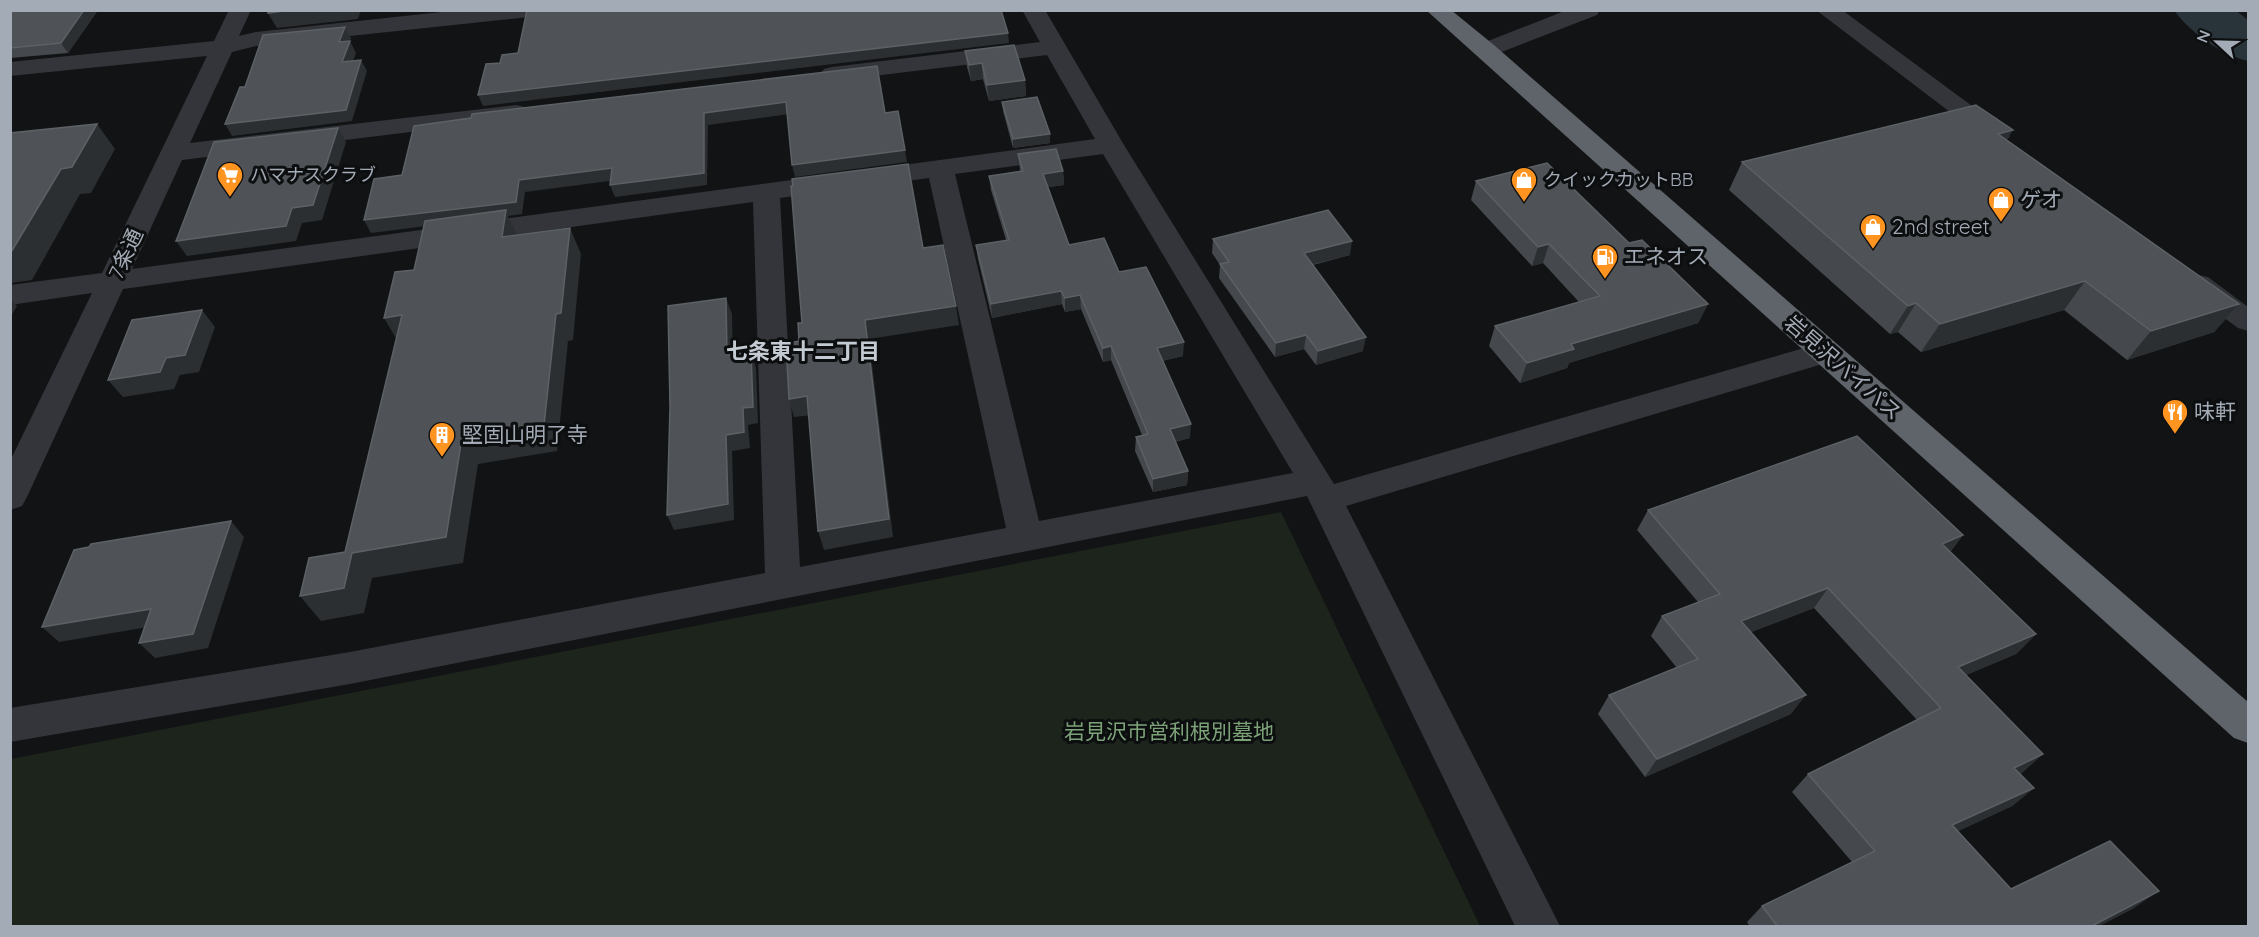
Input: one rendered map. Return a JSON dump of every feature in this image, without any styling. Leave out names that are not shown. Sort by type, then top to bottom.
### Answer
[{"type":"highway","name":"岩見沢バイパス","points":[[1437,10],[1486,50],[1825,353],[2108,599],[2248,726]]},
{"type":"street","name":"7条通","points":[[10,497],[240,10]]},
{"type":"street","points":[[10,69],[222,47],[256,39],[529,10]]},
{"type":"street","points":[[1033,10],[1320,490],[1538,927]]},
{"type":"street","points":[[1486,50],[1589,10]]},
{"type":"street","points":[[1827,10],[2019,152]]},
{"type":"street","points":[[804,77],[1054,47]]},
{"type":"street","points":[[173,153],[542,109]]},
{"type":"street","points":[[10,295],[1112,145]]},
{"type":"street","points":[[940,168],[1025,537]]},
{"type":"street","points":[[766,193],[783,584]]},
{"type":"street","points":[[2181,272],[2248,321]]},
{"type":"street","points":[[10,724],[350,668],[1025,537],[1320,490],[1825,353]]},
{"type":"green space","name":"岩見沢市営利根別墓地","points":[[1281,512],[1480,926],[11,926],[11,759]]},
{"type":"building","points":[[10,10],[84,10],[61,43],[10,48]]},
{"type":"building","points":[[269,10],[291,10],[268,13]]},
{"type":"building","points":[[527,10],[1001,10],[1008,33],[478,95],[486,64],[500,63],[502,55],[518,53]]},
{"type":"building","points":[[345,27],[339,42],[350,41],[342,62],[361,60],[346,110],[225,124],[240,87],[245,87],[263,35]]},
{"type":"building","points":[[1014,45],[1025,80],[987,85],[982,63],[969,65],[965,51]]},
{"type":"building","points":[[877,66],[885,113],[898,111],[905,150],[792,165],[786,102],[704,113],[704,173],[610,185],[612,168],[519,180],[516,202],[364,220],[374,179],[402,175],[414,126],[471,118],[472,114]]},
{"type":"building","points":[[1037,97],[1050,134],[1013,139],[1002,102]]},
{"type":"building","points":[[1976,105],[2013,130],[1998,134],[2239,304],[2151,331],[2085,281],[1940,324],[1916,303],[1908,306],[1742,162]]},
{"type":"building","points":[[97,124],[72,167],[61,169],[10,254],[10,133]]},
{"type":"building","points":[[338,128],[313,205],[292,208],[286,226],[176,241],[214,142]]},
{"type":"building","points":[[1056,149],[1063,171],[1043,174],[1069,245],[1104,238],[1119,272],[1146,267],[1184,342],[1157,348],[1191,424],[1170,429],[1188,471],[1153,479],[1136,437],[1148,434],[1111,346],[1103,348],[1080,295],[1065,298],[1061,291],[991,304],[976,245],[1009,240],[989,176],[1023,171],[1018,154]]},
{"type":"building","points":[[1547,163],[1629,243],[1642,240],[1708,304],[1571,344],[1574,349],[1527,363],[1495,326],[1600,296],[1549,244],[1538,247],[1476,181]]},
{"type":"building","points":[[908,164],[923,248],[943,245],[956,306],[865,320],[889,519],[818,531],[807,396],[789,399],[786,344],[799,341],[798,323],[802,323],[792,179]]},
{"type":"building","points":[[506,210],[502,237],[570,228],[561,313],[556,314],[544,425],[462,438],[446,537],[352,553],[344,588],[300,596],[309,558],[345,552],[402,315],[384,318],[395,272],[414,270],[425,221]]},
{"type":"building","points":[[1328,210],[1352,241],[1304,253],[1366,337],[1318,351],[1306,335],[1276,343],[1220,264],[1229,262],[1213,239]]},
{"type":"building","points":[[726,298],[727,355],[751,352],[753,407],[743,408],[744,432],[726,435],[728,504],[667,515],[670,407],[668,306]]},
{"type":"building","points":[[202,310],[185,355],[166,358],[160,372],[108,380],[132,320]]},
{"type":"building","points":[[1857,436],[1963,535],[1942,544],[2036,634],[1958,667],[2043,754],[2014,768],[2034,788],[1952,825],[2011,889],[2110,841],[2159,891],[2090,927],[1778,927],[1762,906],[1875,851],[1808,774],[1941,708],[1828,588],[1741,621],[1806,695],[1657,759],[1609,695],[1698,659],[1662,616],[1720,594],[1648,510]]},
{"type":"building","points":[[231,521],[193,634],[139,643],[151,609],[42,627],[74,550],[89,547],[91,544]]},
{"type":"waterway","points":[[2200,10],[2248,45]]},
{"type":"place","name":"ハマナスクラブ","points":[[230,198]]},
{"type":"place","name":"クイックカットBB","points":[[1524,203]]},
{"type":"place","name":"ゲオ","points":[[2001,223]]},
{"type":"place","name":"2nd street","points":[[1873,250]]},
{"type":"place","name":"エネオス","points":[[1605,280]]},
{"type":"place","name":"味軒","points":[[2175,435]]},
{"type":"place","name":"堅固山明了寺","points":[[442,458]]},
{"type":"district","name":"七条東十二丁目","points":[[803,351]]}]
